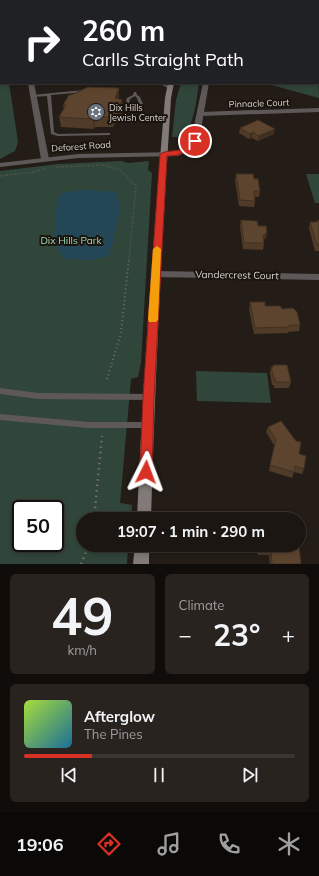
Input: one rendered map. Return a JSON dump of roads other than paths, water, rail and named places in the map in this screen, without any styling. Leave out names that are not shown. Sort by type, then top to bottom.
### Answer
[{"type":"main road","points":[[144,512],[148,397],[155,274],[164,154],[171,86]]},
{"type":"main road","points":[[141,564],[142,552]]},
{"type":"street","points":[[31,84],[45,159]]},
{"type":"street","name":"Deforest Road","points":[[0,165],[45,159],[112,154],[175,154],[187,149],[195,141],[206,84]]},
{"type":"street","name":"Pinnacle Court","points":[[200,114],[319,110]]},
{"type":"street","name":"Vandercrest Court","points":[[155,274],[319,277]]},
{"type":"lane","points":[[34,96],[90,90]]},
{"type":"lane","points":[[49,95],[52,133],[109,134]]},
{"type":"lane","points":[[0,391],[38,396],[148,397]]},
{"type":"lane","points":[[0,417],[88,425],[148,425]]},
{"type":"water","points":[[86,190],[116,192],[120,208],[113,242],[108,256],[93,260],[63,259],[54,242],[57,197],[66,192]]},
{"type":"place","name":"Dix Hills Jewish Center","points":[[96,112]]},
{"type":"park label","name":"Dix Hills Park","points":[[71,240]]}]
